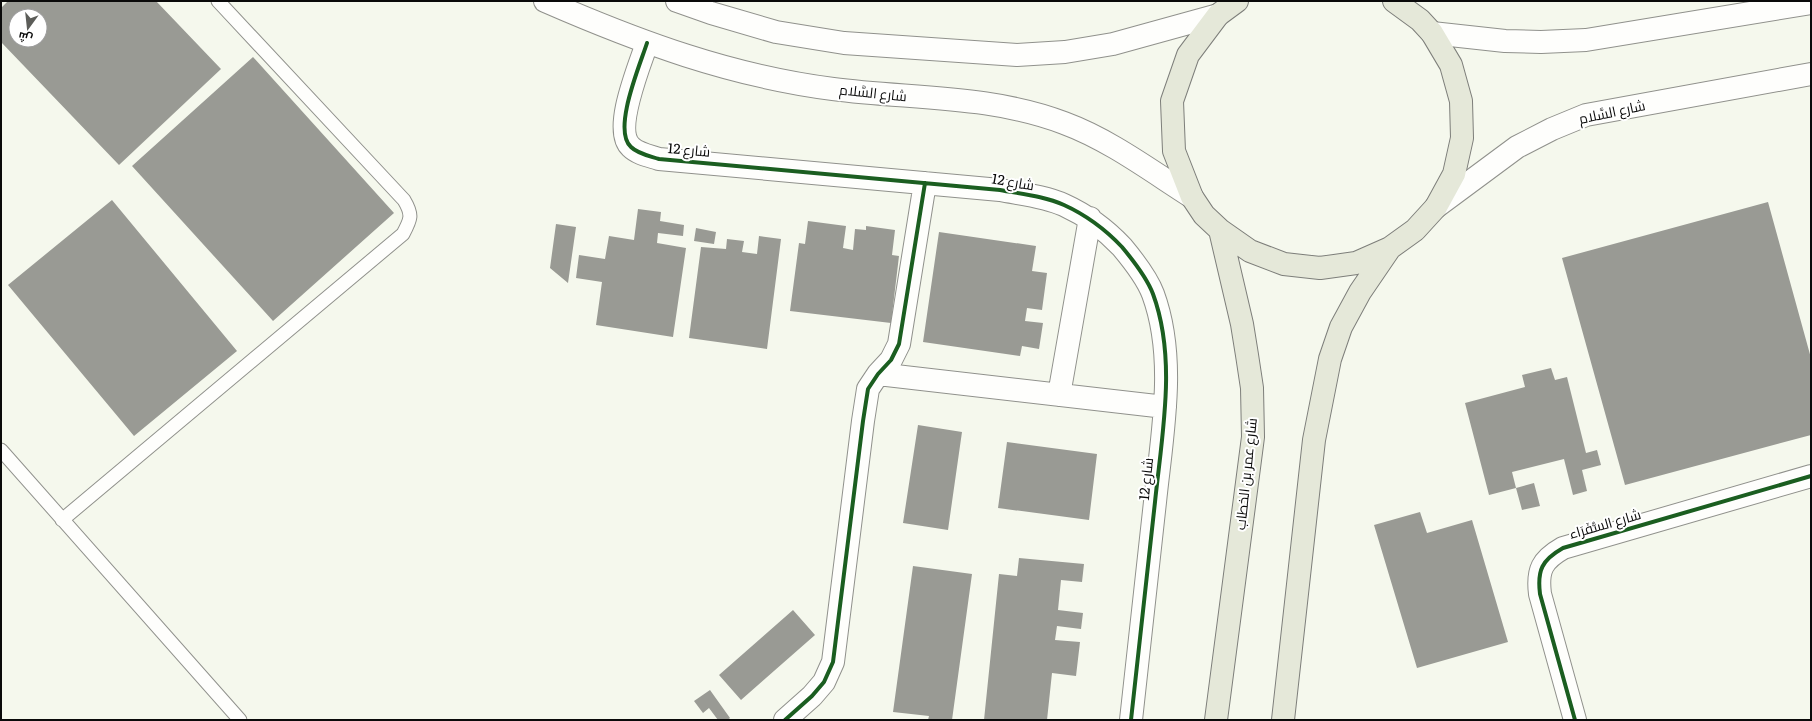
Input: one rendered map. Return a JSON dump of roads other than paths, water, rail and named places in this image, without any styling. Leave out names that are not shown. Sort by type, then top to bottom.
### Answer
[{"type":"main road","points":[[1238,1],[1218,15],[1188,55],[1172,101],[1174,151],[1192,197],[1204,215],[1220,230],[1250,251],[1284,264],[1320,268],[1356,263],[1390,248],[1415,230],[1436,207],[1454,174],[1462,138],[1461,100],[1451,65],[1422,18],[1394,1]]},
{"type":"main road","name":"شارع عمر بن الخطاب","points":[[1216,720],[1252,437],[1252,388],[1246,348],[1242,324],[1220,230]]},
{"type":"main road","points":[[1283,720],[1314,440],[1330,359],[1340,327],[1360,292],[1390,248]]},
{"type":"street","name":"شارع السَّلام","points":[[545,1],[647,44],[699,61],[763,78],[833,89],[1013,108],[1064,123],[1087,133],[1192,197]]},
{"type":"street","points":[[677,1],[711,13],[776,32],[836,42],[1017,55],[1065,52],[1113,44],[1218,15]]},
{"type":"street","points":[[1422,18],[1505,41],[1541,42],[1586,40],[1811,3]]},
{"type":"street","name":"شارع 12","points":[[647,44],[625,112],[625,135],[629,146],[637,152],[659,159],[1000,190],[1031,196],[1062,204],[1090,218],[1111,235],[1131,257],[1152,292],[1162,322],[1165,352],[1165,407],[1131,720]]},
{"type":"street","name":"شارع السَّلام","points":[[1436,207],[1517,147],[1552,129],[1586,115],[1811,74]]},
{"type":"street","points":[[785,720],[812,696],[824,682],[833,662],[868,390],[878,374],[892,360],[899,344],[925,183]]},
{"type":"street","points":[[1059,395],[1090,218]]},
{"type":"street","points":[[878,374],[1165,407]]},
{"type":"street","name":"شارع السُّفَرَاء","points":[[1575,720],[1540,594],[1539,581],[1541,569],[1550,556],[1563,548],[1811,476]]},
{"type":"lane","points":[[62,520],[403,234],[409,222],[411,211],[404,200],[218,1]]},
{"type":"lane","points":[[1,450],[240,720]]}]
